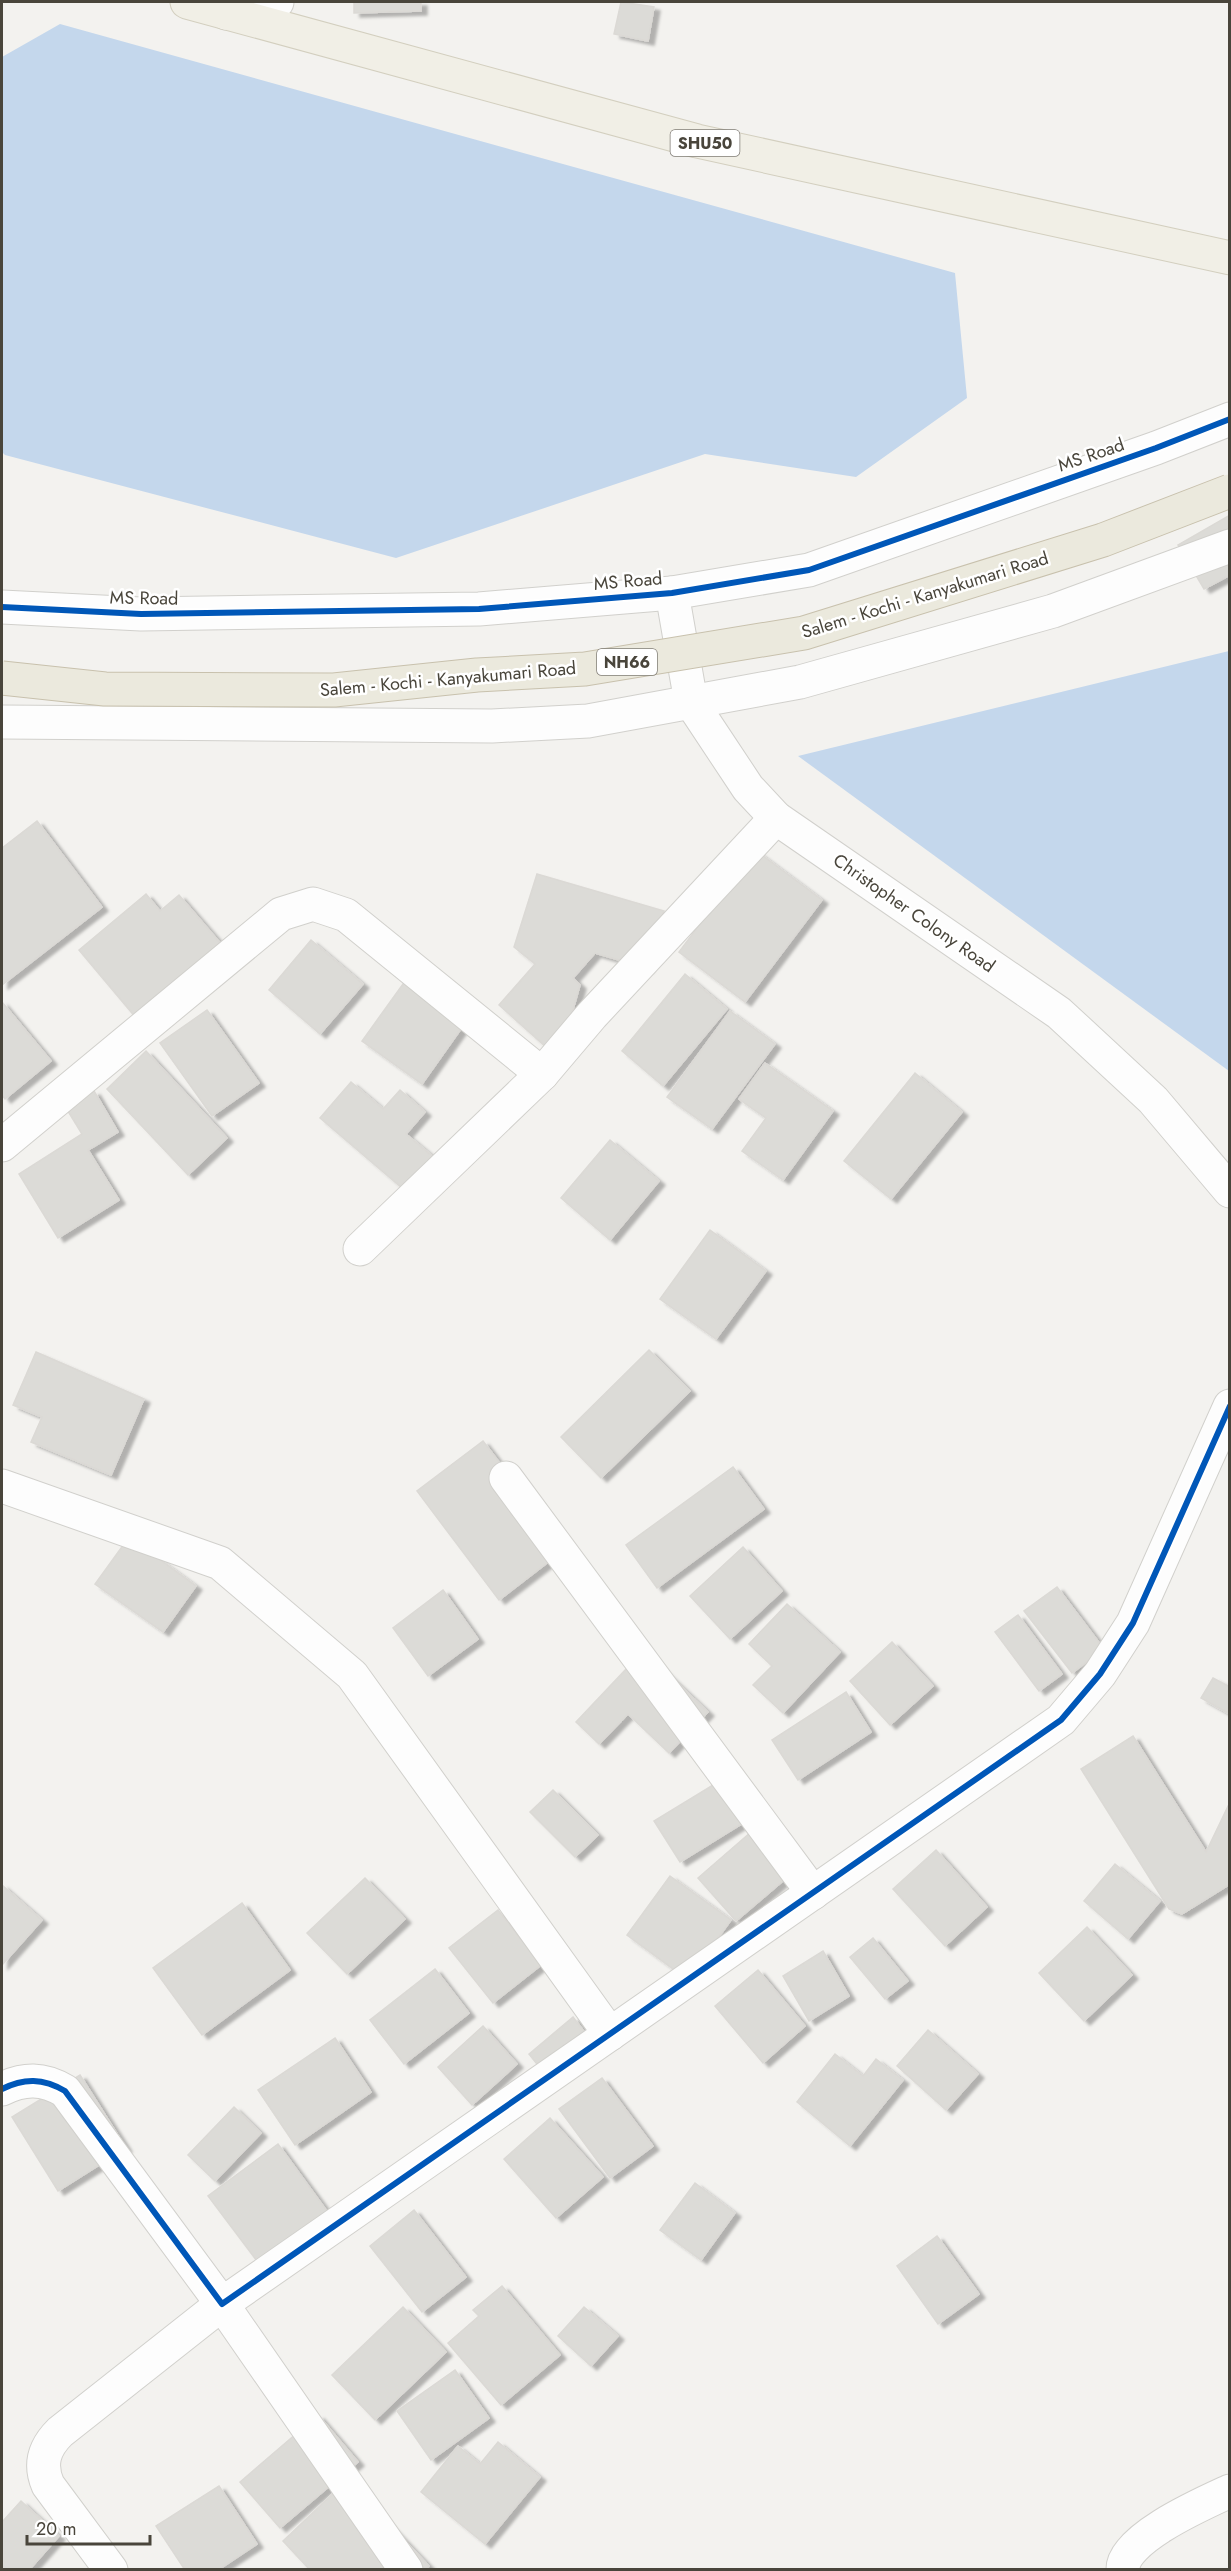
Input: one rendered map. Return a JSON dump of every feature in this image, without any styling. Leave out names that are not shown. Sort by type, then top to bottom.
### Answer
[{"type":"highway","name":"Salem - Kochi - Kanyakumari Road","points":[[2,678],[105,689],[334,690],[477,675],[585,669],[804,633],[1102,540],[1230,491]]},
{"type":"main road","name":"SHU50","points":[[187,2],[697,141],[1230,258]]},
{"type":"street","points":[[226,13],[277,2]]},
{"type":"street","name":"MS Road","points":[[2,607],[141,614],[468,609],[672,593],[809,570],[1156,448],[1230,419]]},
{"type":"street","points":[[2,722],[492,726],[588,721],[800,682],[1053,610],[1230,546]]},
{"type":"street","name":"Christopher Colony Road","points":[[672,593],[691,702],[748,788],[776,818],[1059,1013],[1153,1100],[1230,1191]]},
{"type":"street","points":[[360,1249],[542,1074],[600,1007],[776,818]]},
{"type":"street","points":[[2,1145],[281,914],[314,904],[346,915],[542,1074]]},
{"type":"street","points":[[111,2570],[48,2485],[43,2472],[45,2453],[60,2432],[222,2304],[1061,1720],[1100,1674],[1133,1623],[1230,1406]]},
{"type":"street","points":[[506,1478],[813,1893]]},
{"type":"street","points":[[2,1486],[220,1563],[352,1675],[610,2034]]},
{"type":"street","points":[[2,2089],[29,2080],[42,2080],[65,2091],[222,2304],[406,2570]]},
{"type":"street","points":[[1123,2570],[1128,2550],[1156,2530],[1230,2491]]},
{"type":"water","points":[[60,24],[955,273],[967,398],[856,477],[705,454],[396,558],[5,455],[2,452],[2,57]]},
{"type":"water","points":[[1229,651],[1229,1071],[798,756]]},
{"type":"building","points":[[354,2],[421,2],[421,11],[354,13]]},
{"type":"building","points":[[621,2],[654,7],[648,41],[614,34]]},
{"type":"building","points":[[1230,515],[1230,575],[1204,589],[1178,545]]},
{"type":"building","points":[[37,821],[102,907],[2,985],[2,848]]},
{"type":"building","points":[[755,850],[822,900],[745,1002],[679,952]]},
{"type":"building","points":[[537,874],[664,911],[647,968],[595,953],[573,978],[580,985],[569,1024],[547,1048],[499,1005],[535,964],[514,947]]},
{"type":"building","points":[[146,894],[160,911],[179,895],[221,944],[136,1018],[79,950]]},
{"type":"building","points":[[311,940],[363,984],[320,1034],[269,990]]},
{"type":"building","points":[[685,974],[727,1009],[663,1086],[622,1051]]},
{"type":"building","points":[[408,977],[468,1019],[422,1084],[362,1041]]},
{"type":"building","points":[[2,1002],[51,1061],[5,1099],[2,1095]]},
{"type":"building","points":[[207,1010],[259,1083],[212,1116],[160,1043]]},
{"type":"building","points":[[730,1011],[775,1044],[712,1129],[667,1097]]},
{"type":"building","points":[[146,1051],[227,1138],[188,1175],[107,1089]]},
{"type":"building","points":[[765,1063],[833,1111],[783,1180],[742,1151],[766,1118],[739,1099]]},
{"type":"building","points":[[915,1073],[962,1112],[891,1199],[844,1161]]},
{"type":"building","points":[[351,1082],[383,1109],[400,1090],[425,1112],[406,1134],[437,1160],[409,1194],[320,1118]]},
{"type":"building","points":[[94,1091],[118,1132],[88,1150],[119,1200],[58,1238],[19,1174],[82,1134],[66,1108]]},
{"type":"building","points":[[610,1140],[659,1181],[610,1240],[561,1198]]},
{"type":"building","points":[[710,1230],[766,1271],[716,1339],[660,1299]]},
{"type":"building","points":[[649,1350],[690,1391],[601,1478],[561,1437]]},
{"type":"building","points":[[36,1352],[144,1399],[111,1475],[31,1442],[42,1417],[13,1405]]},
{"type":"building","points":[[483,1441],[565,1549],[499,1600],[417,1491]]},
{"type":"building","points":[[733,1467],[764,1509],[657,1588],[626,1545]]},
{"type":"building","points":[[129,1537],[196,1586],[163,1632],[95,1584]]},
{"type":"building","points":[[743,1547],[782,1591],[730,1639],[690,1596]]},
{"type":"building","points":[[1057,1587],[1104,1649],[1072,1673],[1024,1611]]},
{"type":"building","points":[[443,1590],[478,1639],[428,1676],[393,1628]]},
{"type":"building","points":[[787,1604],[840,1652],[783,1713],[753,1685],[772,1666],[749,1644]]},
{"type":"building","points":[[1018,1615],[1062,1674],[1039,1691],[995,1632]]},
{"type":"building","points":[[892,1642],[933,1686],[890,1725],[850,1681]]},
{"type":"building","points":[[643,1651],[708,1712],[669,1753],[628,1714],[599,1744],[576,1722]]},
{"type":"building","points":[[1213,1678],[1230,1687],[1228,1713],[1201,1698]]},
{"type":"building","points":[[846,1692],[871,1732],[798,1780],[772,1740]]},
{"type":"building","points":[[1133,1736],[1206,1852],[1230,1802],[1230,1884],[1182,1914],[1169,1909],[1081,1769]]},
{"type":"building","points":[[731,1774],[756,1815],[680,1862],[654,1821]]},
{"type":"building","points":[[553,1790],[598,1835],[575,1857],[530,1812]]},
{"type":"building","points":[[766,1819],[804,1863],[736,1921],[698,1878]]},
{"type":"building","points":[[936,1850],[987,1907],[945,1946],[893,1889]]},
{"type":"building","points":[[1115,1864],[1160,1901],[1128,1939],[1084,1901]]},
{"type":"building","points":[[670,1876],[731,1920],[688,1980],[627,1935]]},
{"type":"building","points":[[365,1878],[405,1919],[347,1974],[307,1933]]},
{"type":"building","points":[[2,1885],[42,1920],[2,1965]]},
{"type":"building","points":[[242,1903],[290,1970],[202,2035],[153,1968]]},
{"type":"building","points":[[498,1910],[541,1965],[493,2003],[449,1948]]},
{"type":"building","points":[[1087,1927],[1132,1975],[1084,2021],[1039,1973]]},
{"type":"building","points":[[873,1938],[908,1981],[885,1999],[850,1957]]},
{"type":"building","points":[[823,1951],[849,1996],[809,2021],[783,1976]]},
{"type":"building","points":[[435,1969],[469,2013],[404,2064],[370,2020]]},
{"type":"building","points":[[758,1970],[805,2026],[763,2063],[715,2006]]},
{"type":"building","points":[[573,2017],[589,2038],[545,2074],[529,2054]]},
{"type":"building","points":[[483,2026],[517,2064],[472,2105],[438,2067]]},
{"type":"building","points":[[928,2030],[978,2074],[946,2110],[897,2066]]},
{"type":"building","points":[[335,2038],[371,2092],[295,2145],[258,2090]]},
{"type":"building","points":[[835,2054],[863,2076],[876,2059],[903,2080],[850,2146],[797,2102]]},
{"type":"building","points":[[80,2075],[126,2148],[58,2191],[12,2117]]},
{"type":"building","points":[[602,2078],[653,2146],[610,2178],[559,2109]]},
{"type":"building","points":[[234,2107],[261,2133],[215,2181],[188,2155]]},
{"type":"building","points":[[550,2118],[603,2177],[556,2218],[504,2159]]},
{"type":"building","points":[[278,2144],[332,2218],[263,2269],[208,2196]]},
{"type":"building","points":[[695,2183],[735,2213],[701,2260],[660,2230]]},
{"type":"building","points":[[414,2210],[466,2277],[422,2312],[370,2246]]},
{"type":"building","points":[[937,2236],[979,2294],[938,2324],[897,2266]]},
{"type":"building","points":[[502,2286],[560,2355],[501,2405],[448,2343],[479,2316],[473,2310]]},
{"type":"building","points":[[403,2307],[446,2352],[375,2420],[332,2375]]},
{"type":"building","points":[[584,2307],[618,2336],[591,2366],[558,2336]]},
{"type":"building","points":[[455,2370],[489,2418],[431,2460],[397,2411]]},
{"type":"building","points":[[318,2415],[358,2462],[280,2528],[240,2482]]},
{"type":"building","points":[[498,2442],[540,2477],[485,2544],[421,2492],[458,2446],[480,2464]]},
{"type":"building","points":[[347,2480],[429,2566],[426,2570],[310,2570],[283,2541]]},
{"type":"building","points":[[219,2486],[257,2544],[218,2570],[185,2570],[156,2526]]},
{"type":"building","points":[[21,2501],[59,2536],[29,2570],[4,2570],[2,2567],[2,2522]]},
{"type":"cycle path","points":[[2,607],[141,614],[479,609],[672,593],[809,570],[1156,448],[1230,419]]},
{"type":"cycle path","points":[[2,2089],[10,2085],[34,2081],[65,2091],[222,2304],[1061,1720],[1100,1674],[1133,1623],[1230,1406]]}]
